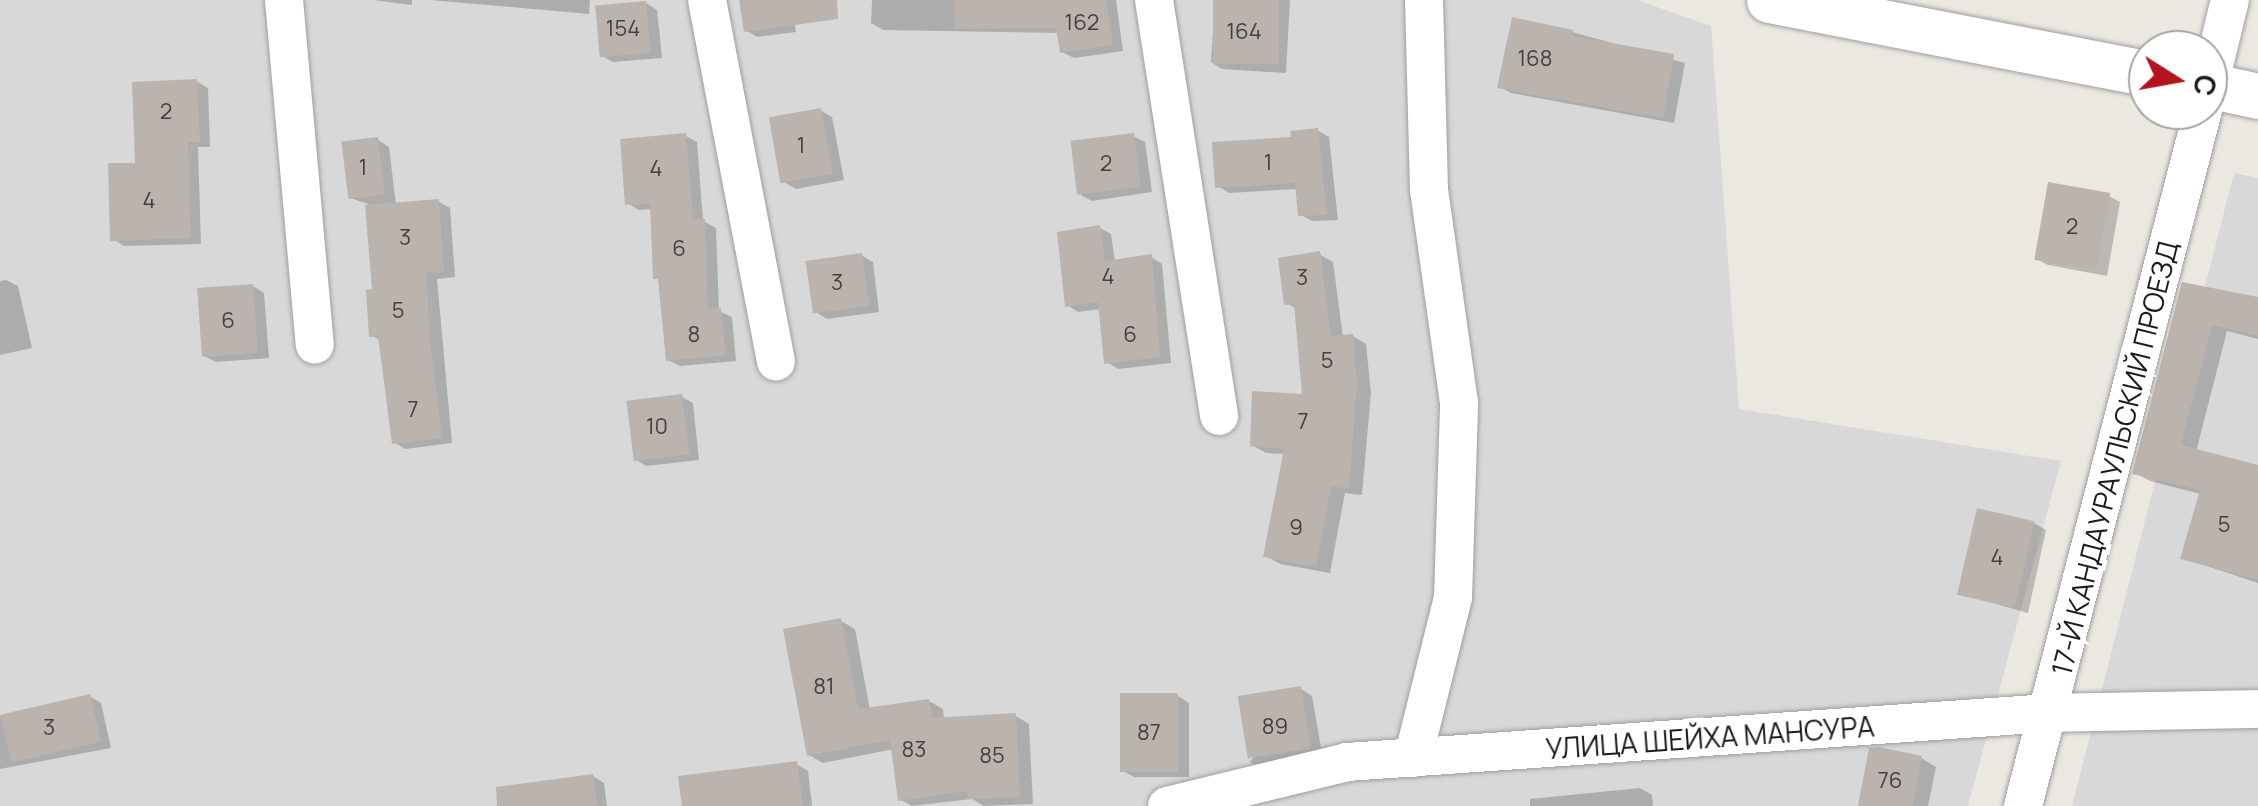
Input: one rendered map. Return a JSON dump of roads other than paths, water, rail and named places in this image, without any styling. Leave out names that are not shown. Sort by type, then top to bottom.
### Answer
[{"type":"street","points":[[284,0],[315,345]]},
{"type":"street","points":[[707,0],[776,361]]},
{"type":"street","points":[[1154,0],[1219,416]]},
{"type":"street","points":[[1412,758],[1454,598],[1459,403],[1428,190],[1424,0]]},
{"type":"street","points":[[1768,0],[2128,70]]},
{"type":"street","points":[[2222,30],[2230,0]]},
{"type":"street","points":[[2228,91],[2258,96]]},
{"type":"street","name":"17-Й КАНДАУРАУЛЬСКИЙ ПРОЕЗД","points":[[2023,806],[2050,714],[2198,130]]},
{"type":"street","name":"УЛИЦА ШЕЙХА МАНСУРА","points":[[1166,806],[1347,762],[2050,714],[2258,710]]}]
